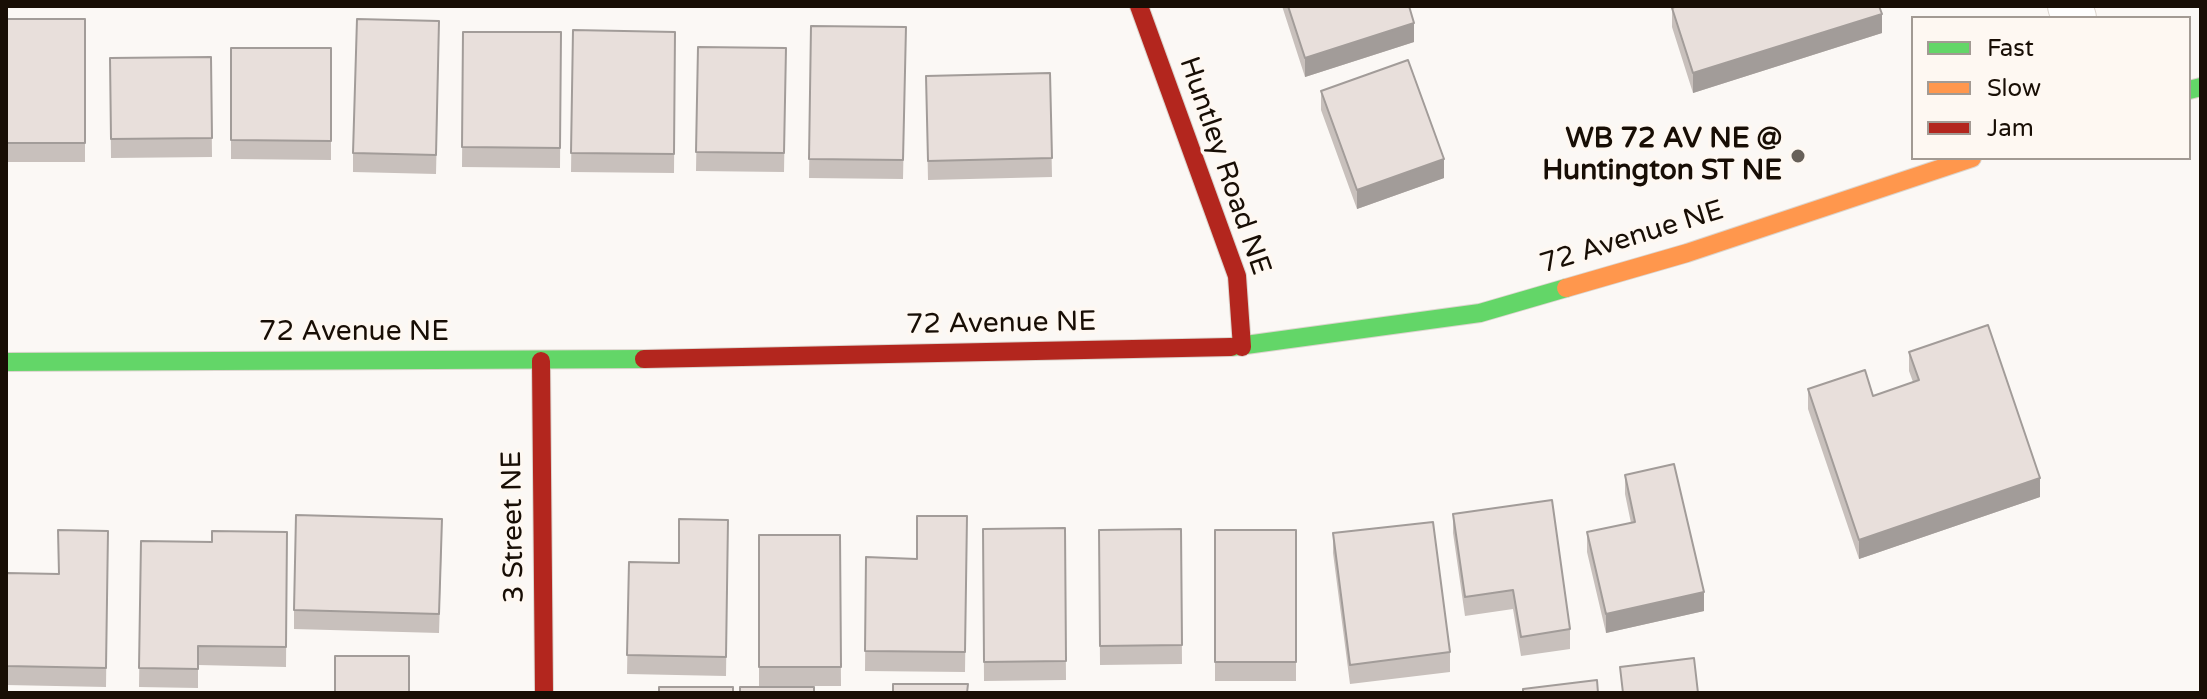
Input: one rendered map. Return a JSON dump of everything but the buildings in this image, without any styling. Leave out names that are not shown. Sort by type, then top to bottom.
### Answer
[{"type":"street","name":"Huntley Road NE","points":[[1139,6],[1237,276],[1242,347]]},
{"type":"street","name":"72 Avenue NE","points":[[6,362],[541,361],[1242,347],[1480,313],[1687,253],[1966,160]]},
{"type":"street","name":"3 Street NE","points":[[541,361],[544,693]]},
{"type":"traffic: fast","points":[[2191,90],[2201,87]]},
{"type":"traffic: fast","points":[[1231,347],[1480,313],[1566,288]]},
{"type":"traffic: fast","points":[[6,362],[644,359]]},
{"type":"traffic: slow","points":[[1566,288],[1687,253],[1966,160]]},
{"type":"traffic: jam","points":[[1139,6],[1237,276],[1242,347]]},
{"type":"traffic: jam","points":[[644,359],[1231,347]]},
{"type":"traffic: jam","points":[[541,361],[544,693]]},
{"type":"place","name":"WB 72 AV NE @ Huntington ST NE","points":[[1798,156]]}]
